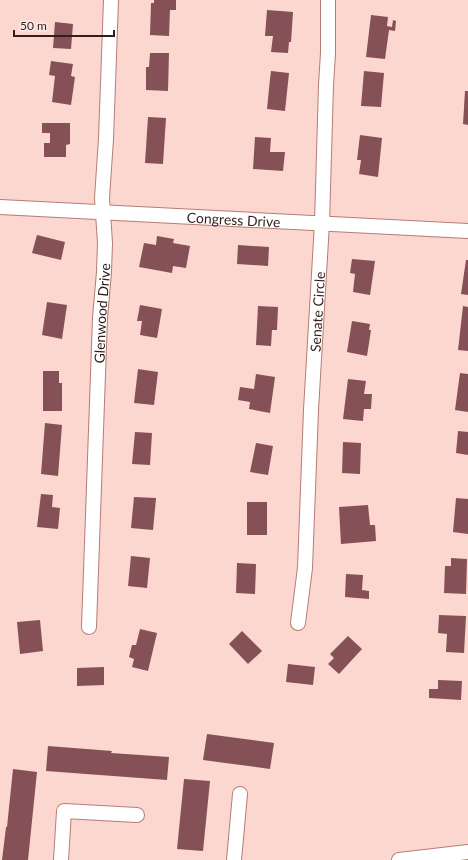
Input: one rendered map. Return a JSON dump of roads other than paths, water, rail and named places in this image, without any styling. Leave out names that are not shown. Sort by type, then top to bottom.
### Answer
[{"type":"street","name":"Glenwood Drive","points":[[89,626],[100,318],[104,272],[105,243],[102,198],[106,139],[111,0]]},
{"type":"street","name":"Senate Circle","points":[[298,623],[305,568],[311,410],[322,223],[328,53],[328,0]]},
{"type":"street","name":"Congress Drive","points":[[0,207],[468,230]]},
{"type":"street","points":[[234,860],[240,794]]},
{"type":"street","points":[[62,860],[64,811],[137,814]]},
{"type":"street","points":[[399,860],[468,852]]}]
